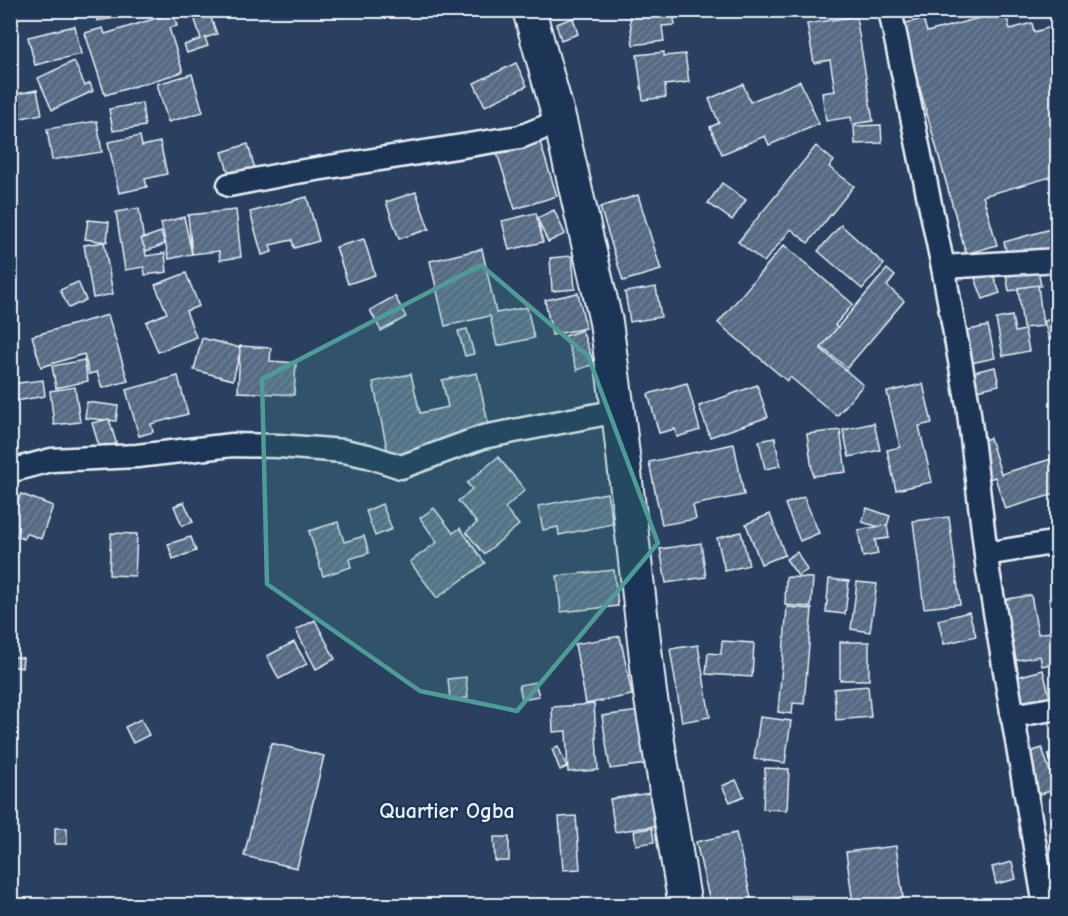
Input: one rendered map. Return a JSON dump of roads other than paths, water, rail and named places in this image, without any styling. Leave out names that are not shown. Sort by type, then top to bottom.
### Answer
[{"type":"main road","points":[[529,10],[560,121],[606,322],[650,693],[685,906]]},
{"type":"street","points":[[890,10],[943,267],[968,405],[986,554],[1046,906]]},
{"type":"street","points":[[229,185],[520,137],[560,121]]},
{"type":"street","points":[[943,267],[1058,260]]},
{"type":"street","points":[[10,471],[51,460],[137,456],[232,445],[344,451],[401,467],[483,437],[618,411]]},
{"type":"street","points":[[986,554],[1058,542]]},
{"type":"street","points":[[1012,716],[1058,708]]},
{"type":"district","name":"Quartier Ogba","points":[[447,810]]}]
